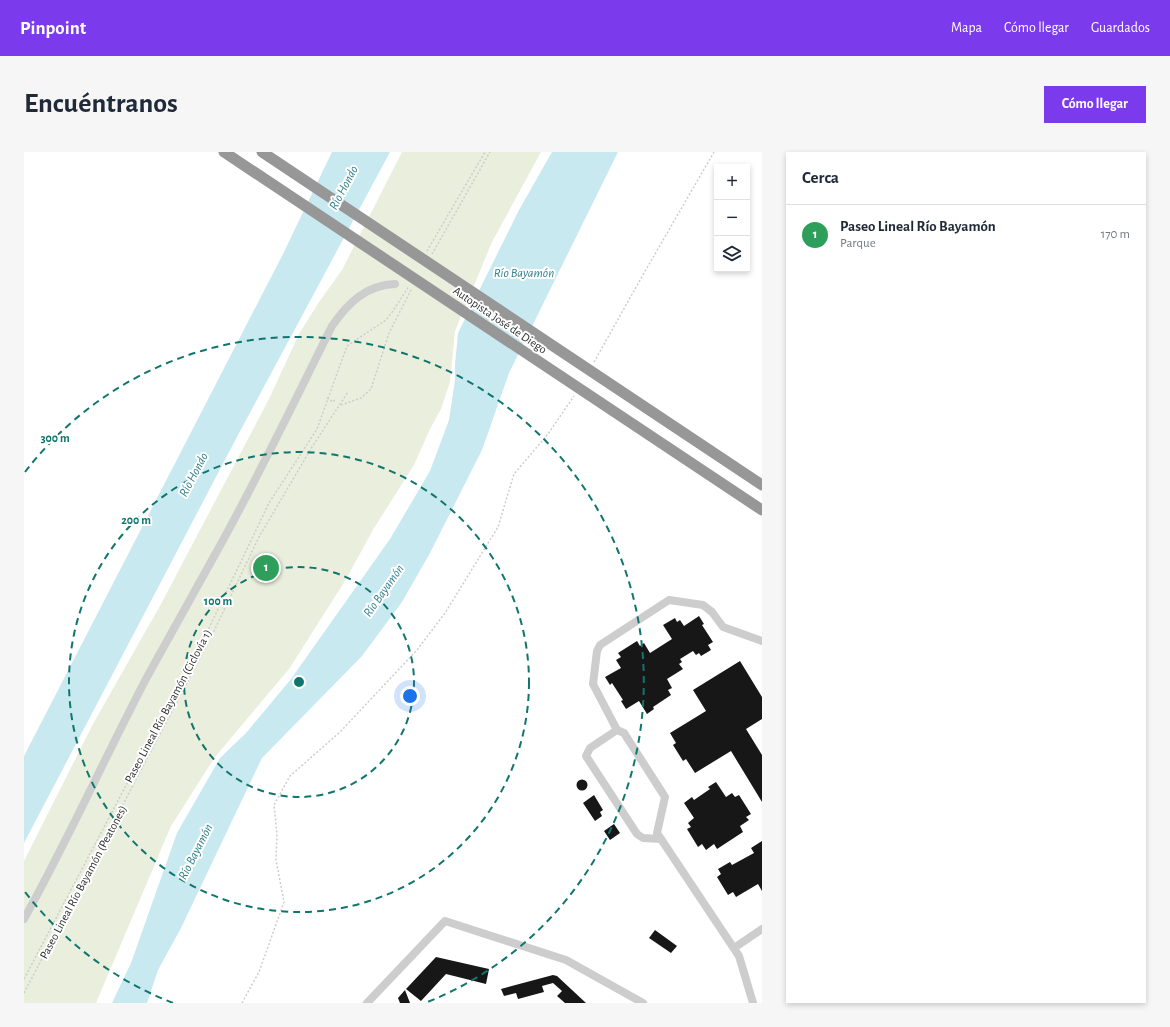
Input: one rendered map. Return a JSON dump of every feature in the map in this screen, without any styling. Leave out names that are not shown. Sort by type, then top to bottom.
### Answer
[{"type":"highway","name":"Autopista José de Diego","points":[[262,152],[762,485]]},
{"type":"highway","name":"Autopista José de Diego","points":[[227,154],[762,510]]},
{"type":"lane","points":[[24,919],[50,873],[148,677],[225,536],[332,326],[352,302],[368,290],[380,285],[396,284]]},
{"type":"lane","points":[[752,1003],[739,956],[657,833],[665,797],[624,733],[618,730],[593,684],[597,651],[600,645],[669,600],[703,605],[712,612],[723,627],[762,641]]},
{"type":"lane","points":[[618,730],[590,748],[586,756],[638,834],[643,838],[661,839]]},
{"type":"lane","points":[[367,1003],[445,920],[566,960],[643,1003]]},
{"type":"lane","points":[[734,948],[762,929]]},
{"type":"path","points":[[427,252],[485,152]]},
{"type":"path","points":[[592,366],[714,152]]},
{"type":"path","name":"Paseo Lineal Río Bayamón (Ciclovía 1)","points":[[24,979],[202,641],[269,503],[317,429],[347,346],[386,320],[394,311],[411,282]]},
{"type":"path","name":"Paseo Lineal Río Bayamón (Peatones)","points":[[24,993],[214,632],[259,537],[312,447],[348,392]]},
{"type":"path","points":[[242,1003],[259,972],[284,902],[276,860],[277,834],[274,806],[290,776],[340,732],[418,650],[445,613],[498,527],[514,474],[548,434],[577,392]]},
{"type":"path","points":[[327,398],[333,402],[336,398]]},
{"type":"green space","points":[[402,152],[541,152],[492,242],[455,331],[450,382],[441,409],[430,429],[414,465],[374,528],[345,581],[289,669],[215,757],[171,826],[96,1003],[24,1003],[24,861],[93,724],[161,604],[269,399],[299,334],[319,302],[342,270]]},
{"type":"water","name":"Río Hondo","points":[[332,152],[390,152],[238,435],[24,843],[24,756],[283,254]]},
{"type":"water","name":"Río Bayamón","points":[[552,152],[618,152],[509,373],[482,450],[430,553],[402,602],[362,656],[262,758],[181,928],[158,970],[147,1003],[112,1003],[131,963],[177,833],[220,758],[246,733],[291,679],[390,539],[430,471],[449,420],[455,380],[458,333],[519,210]]},
{"type":"building","points":[[699,616],[704,624],[702,625],[713,642],[708,645],[711,650],[701,656],[699,653],[696,655],[693,651],[680,659],[682,662],[679,664],[683,669],[667,679],[672,688],[668,690],[671,695],[653,707],[654,709],[647,714],[639,701],[626,709],[621,701],[623,700],[612,683],[610,685],[605,677],[621,668],[616,660],[621,657],[618,653],[637,641],[640,646],[644,643],[650,653],[672,639],[663,625],[675,618],[677,622],[680,620],[684,626]]},
{"type":"building","points":[[740,661],[762,697],[762,719],[746,729],[762,755],[762,802],[731,751],[695,773],[686,759],[683,761],[673,745],[676,743],[670,733],[706,711],[693,690]]},
{"type":"building","points":[[582,779],[586,781],[588,785],[586,789],[582,791],[578,789],[576,785],[578,781]]},
{"type":"building","points":[[716,782],[726,797],[732,793],[735,797],[739,795],[751,814],[746,817],[749,820],[740,826],[743,832],[717,849],[714,844],[706,850],[702,844],[698,847],[687,829],[691,827],[688,823],[694,818],[684,803],[692,797],[694,800],[710,789],[708,787]]},
{"type":"building","points":[[594,795],[603,810],[600,812],[602,816],[595,821],[583,803]]},
{"type":"building","points":[[614,824],[620,833],[610,840],[604,831]]},
{"type":"building","points":[[762,841],[762,891],[758,884],[736,897],[733,892],[728,895],[717,877],[721,874],[718,869],[730,862],[732,865],[754,853],[751,848]]},
{"type":"building","points":[[655,930],[677,946],[671,953],[649,938]]},
{"type":"building","points":[[436,957],[489,969],[486,984],[446,974],[421,1001],[406,989]]},
{"type":"building","points":[[553,975],[557,976],[586,1003],[565,1003],[557,996],[562,991],[553,983],[542,986],[544,992],[518,999],[516,993],[504,996],[501,989]]},
{"type":"building","points":[[405,990],[410,1003],[400,1003],[398,998]]},
{"type":"place","name":"Paseo Lineal Río Bayamón","points":[[266,568]]}]
